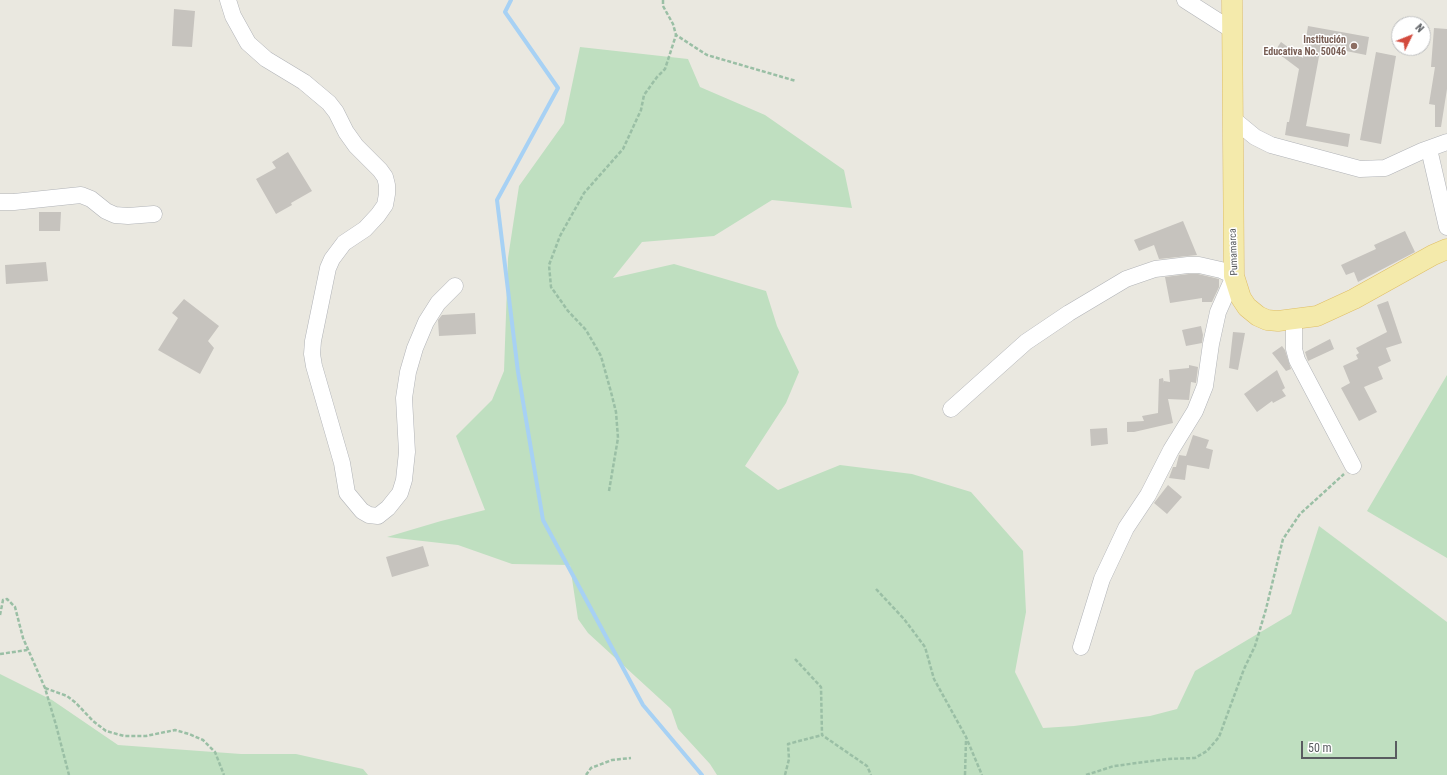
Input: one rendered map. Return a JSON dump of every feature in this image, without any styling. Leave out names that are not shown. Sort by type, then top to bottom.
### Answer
[{"type":"main road","name":"Pumamarca","points":[[1232,0],[1234,276],[1241,298],[1247,307],[1258,316],[1267,320],[1278,322],[1316,316],[1354,299],[1433,255],[1447,249]]},
{"type":"street","points":[[228,0],[233,16],[248,43],[266,59],[304,82],[329,103],[356,146],[380,170],[387,185],[385,205],[378,215],[365,229],[344,244],[332,259],[325,281],[313,341],[312,354],[314,366],[342,463],[347,493],[362,512],[369,515],[378,516],[388,508],[400,493],[404,480],[407,452],[404,398],[408,372],[415,348],[426,322],[438,303],[455,286]]},
{"type":"street","points":[[1185,0],[1232,30]]},
{"type":"street","points":[[1232,118],[1255,137],[1271,145],[1360,169],[1385,168],[1447,142]]},
{"type":"street","points":[[1429,149],[1447,226]]},
{"type":"street","points":[[0,202],[14,202],[80,195],[91,199],[106,211],[115,215],[128,216],[154,214]]},
{"type":"street","points":[[952,409],[1026,342],[1069,313],[1126,279],[1155,269],[1188,265],[1199,265],[1221,270],[1234,276],[1218,312],[1210,344],[1205,386],[1195,411],[1148,495],[1126,528],[1102,579],[1081,647]]},
{"type":"street","points":[[1294,320],[1294,349],[1297,360],[1353,466]]},
{"type":"path","points":[[664,0],[663,6],[676,35],[707,55],[796,81]]},
{"type":"path","points":[[609,491],[618,438],[616,412],[611,392],[601,356],[586,330],[568,311],[551,287],[549,265],[560,236],[584,193],[623,149],[640,110],[644,95],[665,69],[676,35]]},
{"type":"path","points":[[1086,775],[1114,766],[1168,758],[1194,758],[1207,751],[1219,737],[1244,670],[1255,646],[1266,609],[1283,539],[1300,514],[1353,466]]},
{"type":"path","points":[[876,589],[904,619],[925,647],[934,679],[966,737],[982,775]]},
{"type":"path","points":[[0,615],[2,600],[7,599],[15,607],[22,638],[45,688],[69,775]]},
{"type":"path","points":[[0,654],[27,650]]},
{"type":"path","points":[[796,659],[821,687],[822,735]]},
{"type":"path","points":[[45,688],[67,696],[93,721],[106,731],[124,736],[146,736],[176,730],[203,740],[215,752],[224,775]]},
{"type":"path","points":[[786,775],[789,759],[788,744],[822,735],[867,766],[871,775]]},
{"type":"path","points":[[965,775],[966,737]]},
{"type":"path","points":[[586,775],[591,768],[612,760],[632,758]]},
{"type":"green space","points":[[580,47],[688,59],[700,87],[765,115],[844,170],[852,208],[772,200],[714,236],[642,242],[613,278],[674,264],[766,291],[777,326],[799,372],[786,403],[745,466],[778,490],[840,465],[912,474],[971,492],[1023,551],[1026,612],[1015,672],[1043,728],[1074,726],[1150,716],[1177,709],[1195,671],[1291,614],[1319,526],[1447,622],[1447,775],[717,775],[710,764],[678,729],[671,709],[588,633],[578,619],[570,565],[512,564],[458,545],[387,537],[485,510],[456,436],[492,400],[504,371],[508,258],[519,186],[564,123]]},
{"type":"green space","points":[[1447,375],[1447,558],[1367,511]]},
{"type":"green space","points":[[0,674],[52,700],[118,745],[241,754],[296,754],[363,769],[368,775],[0,775]]},
{"type":"building","points":[[174,9],[195,11],[192,47],[172,46]]},
{"type":"building","points":[[1308,26],[1369,37],[1366,55],[1321,46],[1306,126],[1350,134],[1348,147],[1285,135],[1287,122],[1289,122],[1299,69],[1275,51],[1281,42],[1303,58]]},
{"type":"building","points":[[1434,28],[1447,29],[1447,89],[1441,127],[1435,127],[1435,105],[1429,104],[1435,67],[1431,67]]},
{"type":"building","points":[[1376,52],[1396,56],[1381,144],[1360,140]]},
{"type":"building","points":[[288,152],[312,191],[276,214],[256,179],[276,168],[272,162]]},
{"type":"building","points":[[39,212],[61,212],[60,231],[39,231]]},
{"type":"building","points":[[1183,221],[1197,255],[1159,259],[1154,245],[1139,251],[1134,240]]},
{"type":"building","points":[[1405,231],[1415,252],[1358,282],[1354,272],[1346,275],[1341,265],[1376,249],[1374,245]]},
{"type":"building","points":[[46,262],[48,281],[6,284],[5,265]]},
{"type":"building","points":[[1198,274],[1219,279],[1219,287],[1212,302],[1202,302],[1202,298],[1170,303],[1165,277]]},
{"type":"building","points":[[184,299],[219,326],[208,341],[214,348],[200,374],[158,350],[178,318],[172,313]]},
{"type":"building","points":[[1388,301],[1402,343],[1386,348],[1391,361],[1378,367],[1383,379],[1364,387],[1377,412],[1359,421],[1341,388],[1350,383],[1343,366],[1358,359],[1356,355],[1359,353],[1356,348],[1387,332],[1377,305]]},
{"type":"building","points":[[475,313],[476,334],[439,336],[438,320],[442,315]]},
{"type":"building","points":[[1201,326],[1203,335],[1202,343],[1186,346],[1182,330]]},
{"type":"building","points":[[1233,332],[1245,333],[1238,370],[1229,368]]},
{"type":"building","points":[[1330,339],[1334,349],[1308,361],[1305,352]]},
{"type":"building","points":[[1282,346],[1285,350],[1291,369],[1286,371],[1272,353]]},
{"type":"building","points":[[1189,365],[1198,367],[1196,383],[1191,382],[1189,400],[1168,399],[1173,423],[1134,432],[1127,432],[1127,422],[1144,421],[1142,416],[1158,413],[1159,379],[1163,378],[1164,383],[1164,381],[1170,382],[1169,370],[1189,368]]},
{"type":"building","points":[[1277,370],[1285,388],[1282,390],[1286,396],[1273,403],[1272,401],[1257,412],[1244,394]]},
{"type":"building","points":[[1107,428],[1108,444],[1091,446],[1090,429]]},
{"type":"building","points":[[1193,435],[1209,440],[1206,448],[1213,450],[1209,469],[1187,465],[1185,480],[1169,478],[1173,467],[1176,467],[1179,455],[1186,456]]},
{"type":"building","points":[[1168,485],[1182,497],[1167,514],[1154,503]]},
{"type":"building","points":[[423,546],[429,566],[392,577],[386,557]]},
{"type":"waterway","points":[[511,0],[505,12],[558,88],[497,200],[518,372],[543,520],[643,705],[702,775]]},
{"type":"place","name":"Institución Educativa No. 50046","points":[[1354,46]]}]
